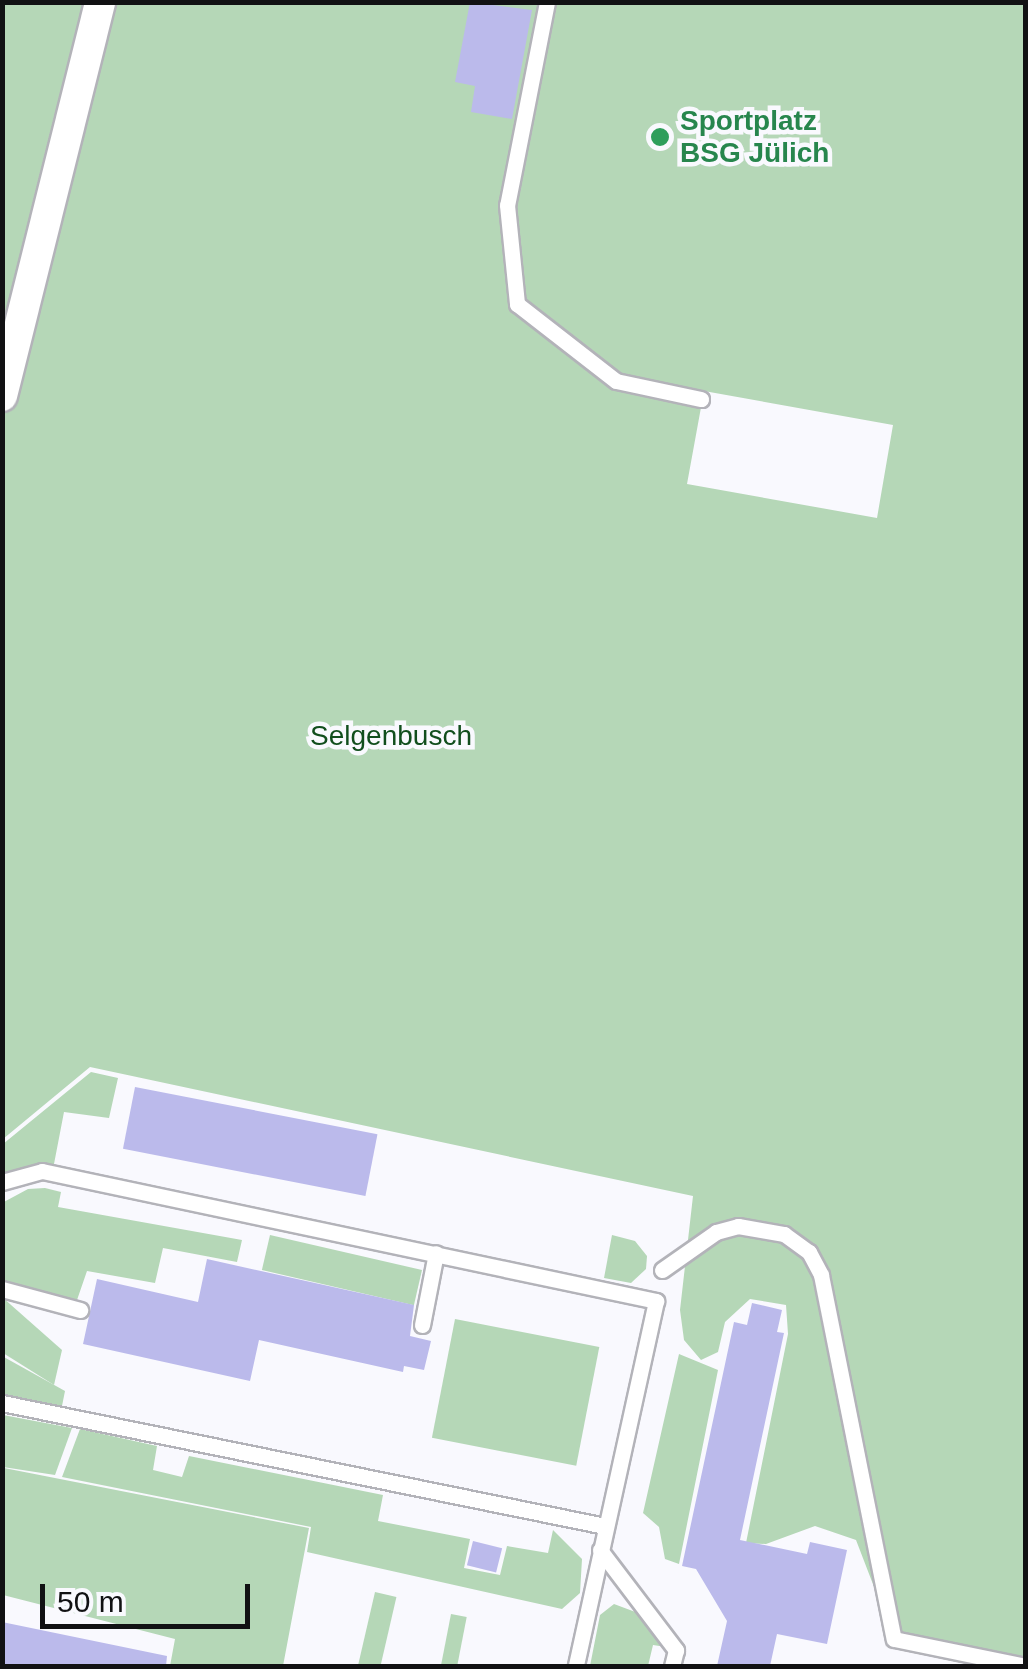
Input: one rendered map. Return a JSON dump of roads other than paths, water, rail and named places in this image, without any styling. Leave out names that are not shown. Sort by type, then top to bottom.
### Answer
[{"type":"street","points":[[4,379],[100,2]]},
{"type":"lane","points":[[547,2],[508,205],[517,304],[616,381],[701,399]]},
{"type":"lane","points":[[2,1182],[42,1171],[656,1301],[576,1666]]},
{"type":"lane","points":[[662,1270],[716,1232],[738,1226],[784,1234],[808,1252],[821,1275],[894,1639],[1026,1666]]},
{"type":"lane","points":[[422,1325],[436,1253]]},
{"type":"lane","points":[[2,1288],[80,1310]]},
{"type":"lane","points":[[2,1403],[605,1526]]},
{"type":"lane","points":[[600,1550],[676,1650],[672,1666]]},
{"type":"place","name":"Sportplatz BSG Jülich","points":[[660,137]]},
{"type":"park label","name":"Selgenbusch","points":[[391,736]]}]
